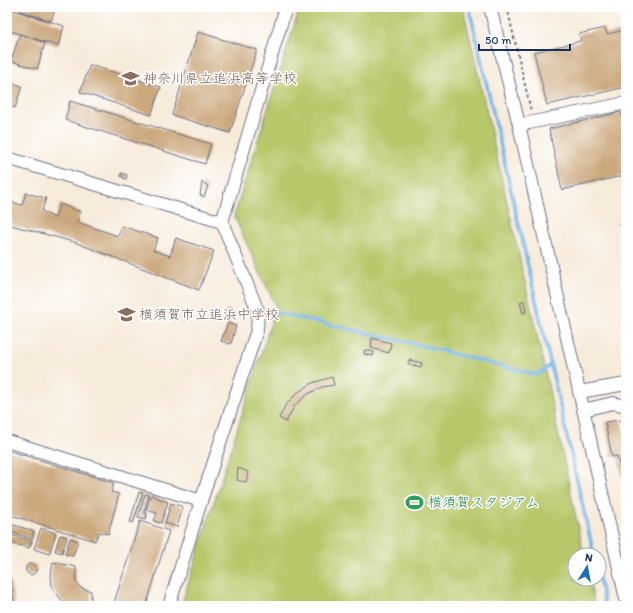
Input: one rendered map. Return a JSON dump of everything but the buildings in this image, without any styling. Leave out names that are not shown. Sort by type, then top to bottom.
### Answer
[{"type":"street","points":[[169,606],[200,501],[257,330],[258,311],[222,222],[286,7]]},
{"type":"street","points":[[490,7],[519,125],[626,599]]},
{"type":"street","points":[[519,125],[626,103]]},
{"type":"street","points":[[7,158],[222,222]]},
{"type":"street","points":[[579,392],[626,384]]},
{"type":"street","points":[[583,410],[613,403],[626,406]]},
{"type":"street","points":[[7,441],[200,501]]},
{"type":"path","points":[[507,7],[534,122]]},
{"type":"green space","points":[[300,7],[463,7],[544,366],[582,547],[567,547],[567,587],[591,587],[595,606],[181,606],[276,307],[234,216]]},
{"type":"waterway","points":[[469,7],[592,547]]},
{"type":"waterway","points":[[268,311],[403,341],[537,375],[550,365]]},
{"type":"waterway","points":[[601,587],[605,606]]},
{"type":"place","name":"神奈川県立追浜高等学校","points":[[130,78]]},
{"type":"place","name":"横須賀市立追浜中学校","points":[[126,314]]},
{"type":"place","name":"横須賀スタジアム","points":[[415,502]]}]
